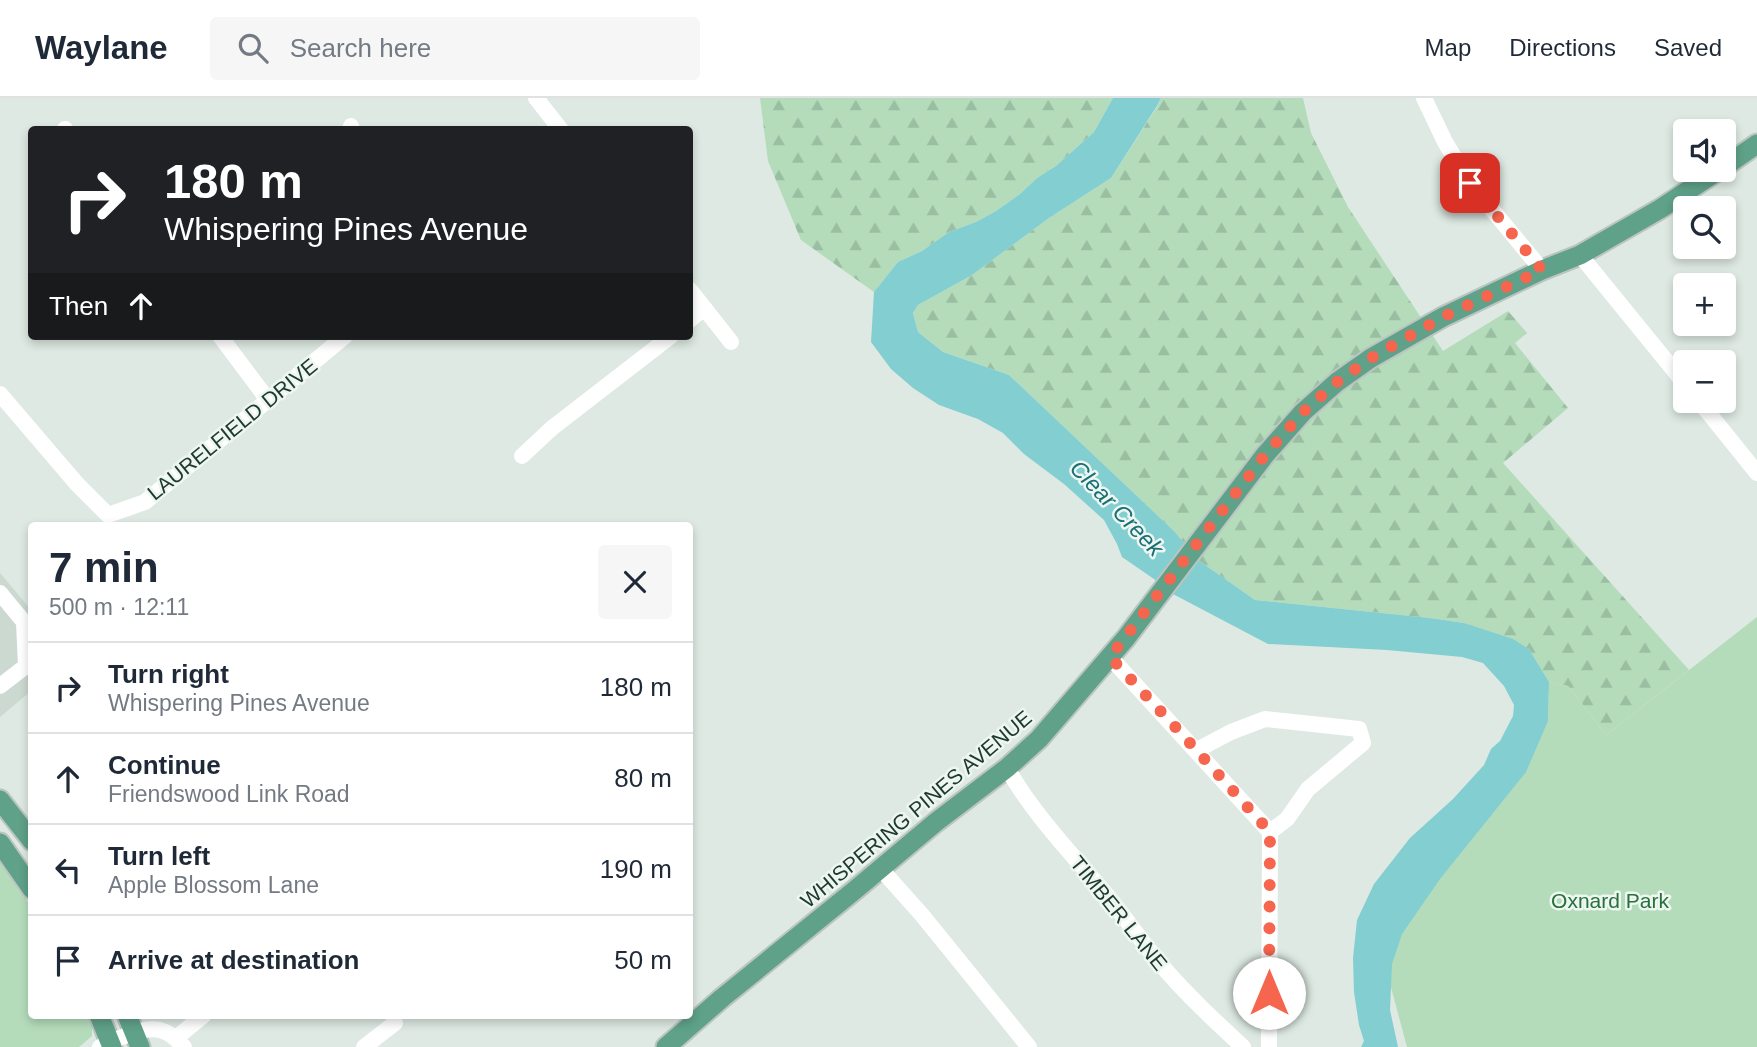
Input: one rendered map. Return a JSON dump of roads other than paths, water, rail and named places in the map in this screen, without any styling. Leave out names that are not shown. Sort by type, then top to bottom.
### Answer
[{"type":"main road","points":[[1736,160],[1755,149]]},
{"type":"main road","name":"WHISPERING PINES AVENUE","points":[[666,1047],[722,998],[936,822],[1007,768],[1039,739],[1126,638],[1265,455],[1303,412],[1337,382],[1371,358],[1443,317],[1580,255],[1701,182]]},
{"type":"main road","points":[[0,800],[28,832]]},
{"type":"main road","points":[[2,846],[28,883]]},
{"type":"main road","points":[[100,1019],[108,1045]]},
{"type":"street","points":[[536,98],[558,126]]},
{"type":"street","points":[[1430,101],[1470,183],[1542,270]]},
{"type":"street","points":[[1580,255],[1673,369]]},
{"type":"street","points":[[693,294],[731,342]]},
{"type":"street","points":[[693,317],[704,308]]},
{"type":"street","points":[[223,340],[268,400]]},
{"type":"street","name":"LAURELFIELD DRIVE","points":[[0,394],[77,484],[108,515],[145,502],[340,340]]},
{"type":"street","points":[[522,456],[552,428],[666,340]]},
{"type":"street","points":[[1709,413],[1757,472]]},
{"type":"street","points":[[0,593],[24,622],[26,666],[0,686]]},
{"type":"street","points":[[1110,657],[1270,832],[1269,1047]]},
{"type":"street","points":[[1197,750],[1231,732],[1265,719],[1359,729],[1363,743],[1308,789],[1287,819],[1270,832]]},
{"type":"street","name":"TIMBER LANE","points":[[1007,768],[1056,837],[1109,898],[1161,966],[1243,1047]]},
{"type":"street","points":[[2,846],[28,835]]},
{"type":"street","points":[[880,868],[922,915],[1029,1047]]},
{"type":"street","points":[[108,1045],[134,1031],[150,1028],[167,1032],[180,1042],[200,1019]]},
{"type":"street","points":[[364,1047],[395,1023]]},
{"type":"water","name":"Clear Creek","points":[[1113,98],[1161,98],[1111,178],[1049,218],[972,275],[918,305],[913,313],[918,332],[943,352],[1009,375],[1175,532],[1198,560],[1255,600],[1464,623],[1513,639],[1529,649],[1549,682],[1548,721],[1526,772],[1440,879],[1402,934],[1392,964],[1390,1010],[1398,1047],[1361,1047],[1364,1041],[1354,992],[1353,958],[1357,920],[1374,884],[1410,838],[1453,799],[1484,765],[1491,749],[1500,741],[1513,716],[1514,705],[1504,686],[1483,663],[1462,657],[1268,644],[1171,593],[1122,557],[1104,520],[1064,484],[1024,454],[1003,433],[978,419],[939,405],[913,388],[891,369],[871,342],[874,292],[898,262],[922,251],[949,232],[996,211],[1020,194],[1094,132]]},
{"type":"park label","name":"Oxnard Park","points":[[1610,900]]}]
